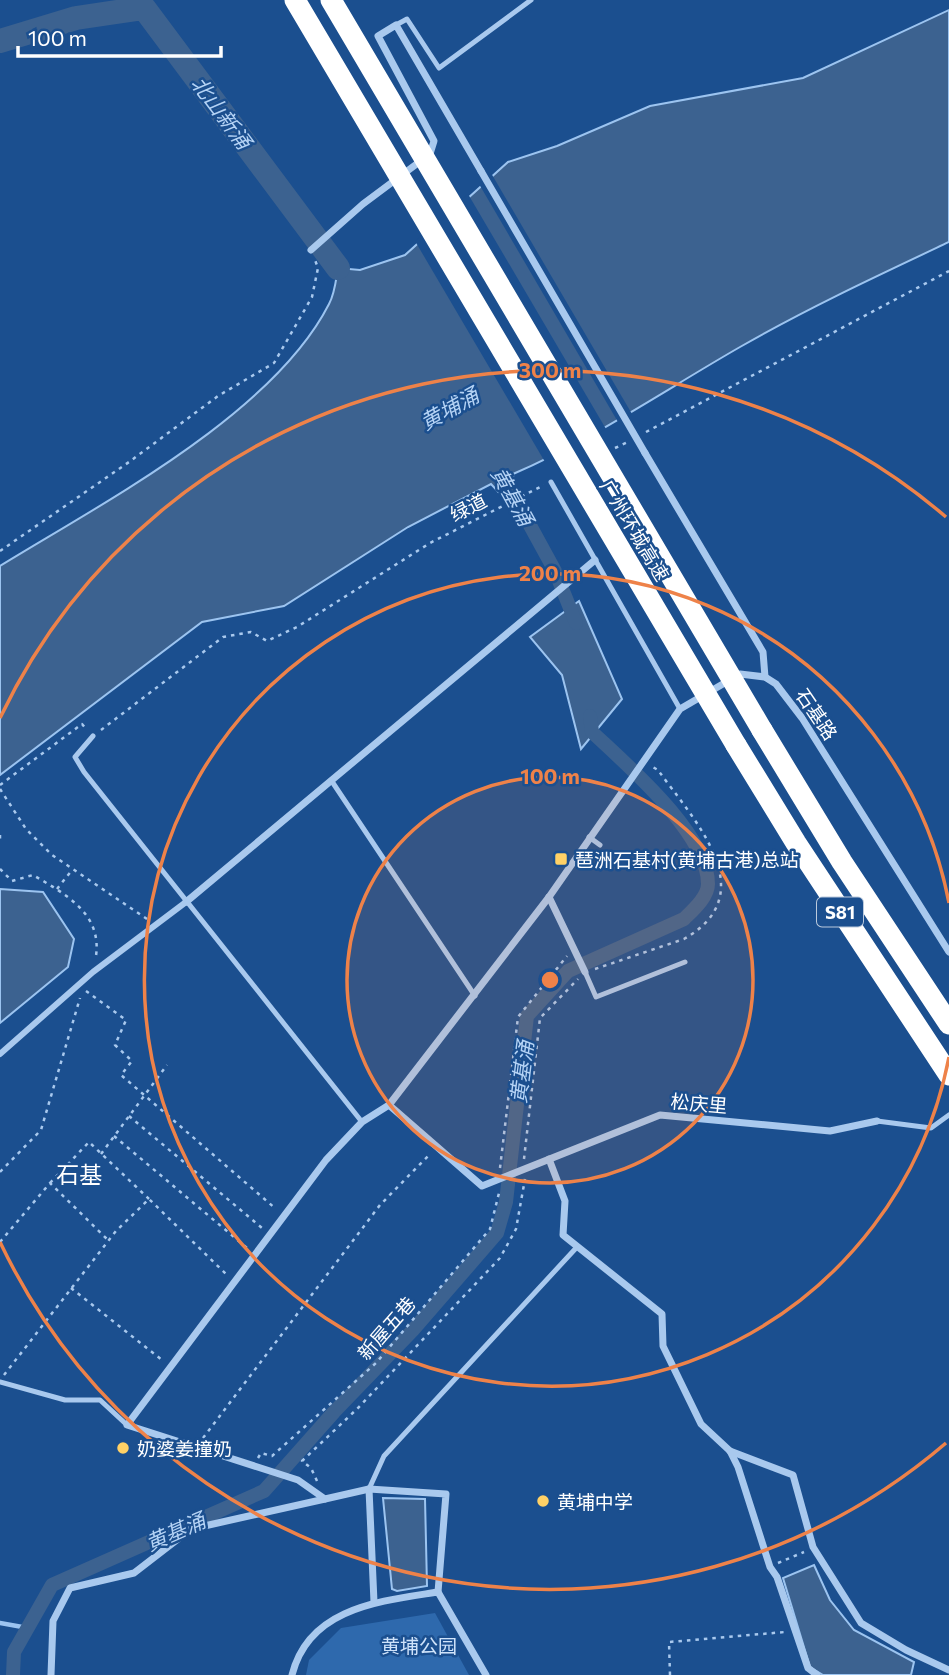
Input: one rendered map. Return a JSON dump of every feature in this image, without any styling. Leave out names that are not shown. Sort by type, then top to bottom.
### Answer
[{"type":"highway","name":"广州环城高速","points":[[295,0],[769,800],[949,1076]]},
{"type":"highway","name":"广州环城高速","points":[[331,0],[775,752],[842,862],[949,1024]]},
{"type":"street","points":[[313,249],[363,204],[430,154],[434,141],[378,36],[396,25],[763,652],[765,677],[740,674],[680,709],[646,762],[588,836],[549,897],[475,996],[389,1105],[362,1122],[326,1160],[127,1425],[298,1480],[325,1499]]},
{"type":"street","points":[[0,1054],[93,972],[186,902],[595,560]]},
{"type":"street","name":"石基路","points":[[765,677],[776,684],[803,718],[949,952]]},
{"type":"street","points":[[549,897],[585,972]]},
{"type":"street","points":[[389,1105],[438,1147]]},
{"type":"street","name":"松庆里","points":[[438,1147],[482,1186],[660,1115],[831,1131],[877,1121]]},
{"type":"street","points":[[549,1159],[565,1201],[563,1235],[662,1314],[663,1346],[701,1424],[730,1451],[793,1475],[813,1547],[861,1623],[906,1650],[949,1670]]},
{"type":"street","points":[[730,1451],[808,1668],[817,1675]]},
{"type":"street","points":[[369,1489],[374,1602]]},
{"type":"street","points":[[51,1675],[53,1621],[70,1588],[134,1573],[191,1529],[369,1489],[446,1494],[438,1592],[486,1675]]},
{"type":"street","points":[[292,1675],[310,1639],[332,1619],[374,1602],[438,1592]]},
{"type":"lane","points":[[396,25],[407,19],[439,68],[531,0]]},
{"type":"lane","points":[[551,482],[680,709]]},
{"type":"lane","points":[[93,736],[75,757],[84,772],[362,1122]]},
{"type":"lane","points":[[331,780],[475,996]]},
{"type":"lane","points":[[588,836],[600,845]]},
{"type":"lane","points":[[585,972],[596,997],[685,962]]},
{"type":"lane","points":[[877,1121],[931,1128],[949,1115]]},
{"type":"lane","points":[[369,1489],[384,1456],[577,1247]]},
{"type":"lane","points":[[0,1381],[65,1400],[100,1400],[127,1425]]},
{"type":"path","points":[[0,551],[129,462],[218,396],[274,363],[312,297],[318,268],[313,249]]},
{"type":"path","points":[[613,449],[949,271]]},
{"type":"path","name":"绿道","points":[[93,736],[223,636],[251,632],[267,641],[297,627],[430,543],[551,482]]},
{"type":"path","points":[[93,736],[82,724],[0,787],[26,829],[52,855],[155,925]]},
{"type":"path","points":[[325,1499],[311,1468],[302,1461],[357,1409],[500,1258],[516,1229],[527,1168],[523,1156],[540,1018],[585,972],[691,935],[710,917],[718,900],[723,878],[716,853],[658,770],[646,762]]},
{"type":"path","points":[[0,835],[0,843]]},
{"type":"path","points":[[0,869],[12,881],[33,875],[83,909],[99,937],[93,972]]},
{"type":"path","points":[[57,889],[73,869]]},
{"type":"path","name":"新屋五巷","points":[[258,1466],[261,1453],[272,1456],[376,1363],[490,1229],[500,1200],[501,1177],[498,1161],[518,1017],[563,958],[576,951]]},
{"type":"path","points":[[0,1172],[41,1130],[83,988],[126,1020],[116,1045],[132,1061],[121,1075],[284,1216]]},
{"type":"path","points":[[101,1154],[167,1065]]},
{"type":"path","points":[[129,1116],[270,1235]]},
{"type":"path","points":[[114,1136],[255,1254]]},
{"type":"path","points":[[0,1242],[89,1142],[234,1282]]},
{"type":"path","points":[[197,1447],[380,1205],[438,1147]]},
{"type":"path","points":[[50,1183],[109,1241]]},
{"type":"path","points":[[0,1381],[109,1241],[149,1199]]},
{"type":"path","points":[[71,1289],[170,1367]]},
{"type":"path","points":[[770,1567],[813,1547]]},
{"type":"path","points":[[670,1675],[670,1642],[795,1631]]},
{"type":"green space","name":"黄埔公园","points":[[435,1613],[469,1675],[306,1675],[309,1660],[341,1628]]},
{"type":"water","name":"黄埔涌","points":[[949,10],[949,242],[791,319],[600,430],[513,474],[514,490],[503,497],[491,484],[408,527],[284,606],[202,622],[0,775],[0,566],[135,484],[182,452],[228,418],[269,382],[303,344],[329,304],[338,268],[360,270],[405,255],[508,162],[557,146],[650,106],[803,78]]},
{"type":"water","points":[[579,601],[622,699],[581,749],[562,675],[530,637]]},
{"type":"water","points":[[0,889],[43,892],[74,939],[68,967],[0,1023]]},
{"type":"water","points":[[383,1498],[425,1499],[427,1586],[397,1591],[392,1589]]},
{"type":"water","points":[[814,1565],[830,1600],[854,1630],[914,1662],[911,1675],[823,1675],[810,1667],[783,1578]]},
{"type":"pier","points":[[491,173],[632,414],[618,422],[479,184]]},
{"type":"pier","points":[[468,194],[606,429],[545,462],[415,241]]},
{"type":"waterway","name":"北山新涌","points":[[0,41],[76,18],[144,8],[338,268]]},
{"type":"waterway","name":"黄基涌","points":[[503,476],[555,571],[576,623]]},
{"type":"waterway","name":"黄基涌","points":[[13,1675],[14,1652],[52,1585],[264,1491],[334,1412],[413,1330],[497,1233],[506,1202],[527,1016],[568,971],[684,919],[703,898],[708,884],[704,864],[695,844],[681,823],[644,781],[592,732],[590,716]]},
{"type":"waterway","points":[[0,1623],[28,1628]]},
{"type":"place","name":"琶洲石基村(黄埔古港)总站","points":[[561,859]]},
{"type":"place","name":"奶婆姜撞奶","points":[[123,1448]]},
{"type":"place","name":"黄埔中学","points":[[543,1501]]},
{"type":"district","name":"石基","points":[[79,1174]]}]
